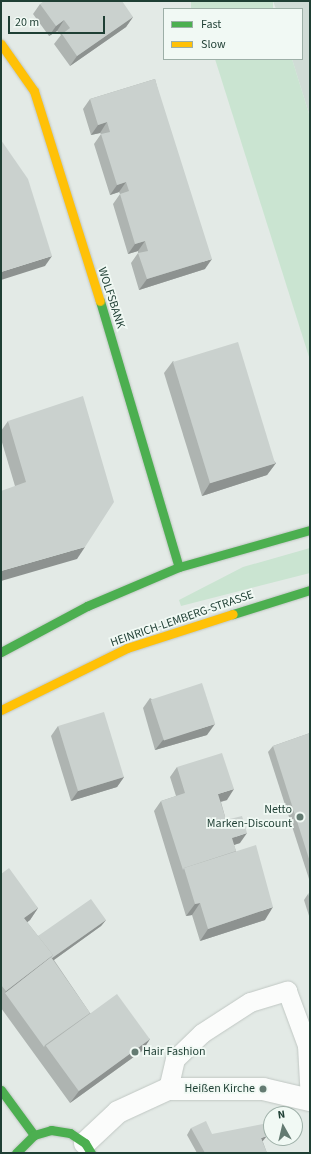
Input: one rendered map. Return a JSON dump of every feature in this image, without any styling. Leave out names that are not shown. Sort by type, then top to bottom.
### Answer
[{"type":"street","name":"WOLFSBANK","points":[[1,44],[34,91],[123,373],[179,567]]},
{"type":"street","points":[[1,652],[87,606],[179,567],[310,530]]},
{"type":"street","name":"HEINRICH-LEMBERG-STRASSE","points":[[1,710],[127,648],[310,590]]},
{"type":"street","points":[[16,1153],[34,1135],[51,1130],[70,1133],[88,1148],[118,1112],[168,1089],[263,1089],[310,1100]]},
{"type":"street","points":[[1,1090],[34,1135]]},
{"type":"lane","points":[[168,1089],[175,1059],[202,1033],[250,1002],[287,991],[307,1045],[310,1100]]},
{"type":"shaded area","points":[[273,1],[310,1],[310,117],[292,60],[303,60],[303,8],[276,8]]},
{"type":"green space","points":[[191,1],[273,1],[273,8],[191,8]]},
{"type":"green space","points":[[215,60],[292,60],[310,117],[310,360]]},
{"type":"green space","points":[[310,548],[310,573],[181,606],[179,600],[243,567]]},
{"type":"building","points":[[44,1],[122,1],[133,17],[77,56],[62,34],[70,28],[64,20],[56,26],[40,4]]},
{"type":"building","points":[[155,79],[212,259],[147,279],[138,253],[148,251],[145,241],[135,244],[120,194],[129,191],[126,182],[117,185],[101,134],[110,132],[107,122],[98,125],[90,99]]},
{"type":"building","points":[[1,140],[28,179],[52,256],[1,272]]},
{"type":"building","points":[[238,342],[275,463],[210,483],[173,362]]},
{"type":"building","points":[[83,396],[114,502],[85,547],[1,571],[1,491],[26,482],[8,421]]},
{"type":"building","points":[[202,683],[215,724],[164,741],[151,700]]},
{"type":"building","points":[[104,712],[124,777],[78,791],[58,726]]},
{"type":"building","name":"Netto Marken-Discount","points":[[310,733],[310,862],[273,746]]},
{"type":"building","points":[[222,753],[234,789],[218,794],[226,820],[242,816],[247,833],[232,838],[236,851],[184,868],[183,870],[161,801],[185,793],[177,767]]},
{"type":"building","points":[[256,845],[273,907],[208,929],[200,903],[195,904],[184,868]]},
{"type":"building","points":[[9,868],[38,908],[24,918],[53,955],[6,991],[1,985],[1,874]]},
{"type":"building","points":[[91,899],[106,920],[52,958],[51,957],[53,955],[38,936]]},
{"type":"building","points":[[51,957],[90,1013],[44,1047],[5,993]]},
{"type":"building","points":[[117,994],[150,1039],[79,1091],[46,1046]]},
{"type":"building","points":[[206,1121],[212,1134],[263,1124],[263,1137],[261,1138],[267,1153],[205,1153],[191,1128]]},
{"type":"traffic: fast","points":[[100,301],[179,567]]},
{"type":"traffic: fast","points":[[1,652],[87,606],[179,567],[310,530]]},
{"type":"traffic: fast","points":[[233,614],[310,590]]},
{"type":"traffic: fast","points":[[1,1090],[34,1135]]},
{"type":"traffic: fast","points":[[16,1153],[34,1135],[51,1130],[70,1133],[85,1143],[91,1153]]},
{"type":"traffic: slow","points":[[1,44],[34,91],[100,301]]},
{"type":"traffic: slow","points":[[1,710],[127,648],[233,614]]},
{"type":"place","name":"Netto Marken-Discount","points":[[300,817]]},
{"type":"place","name":"Hair Fashion","points":[[135,1052]]},
{"type":"place","name":"Heißen Kirche","points":[[263,1089]]}]
